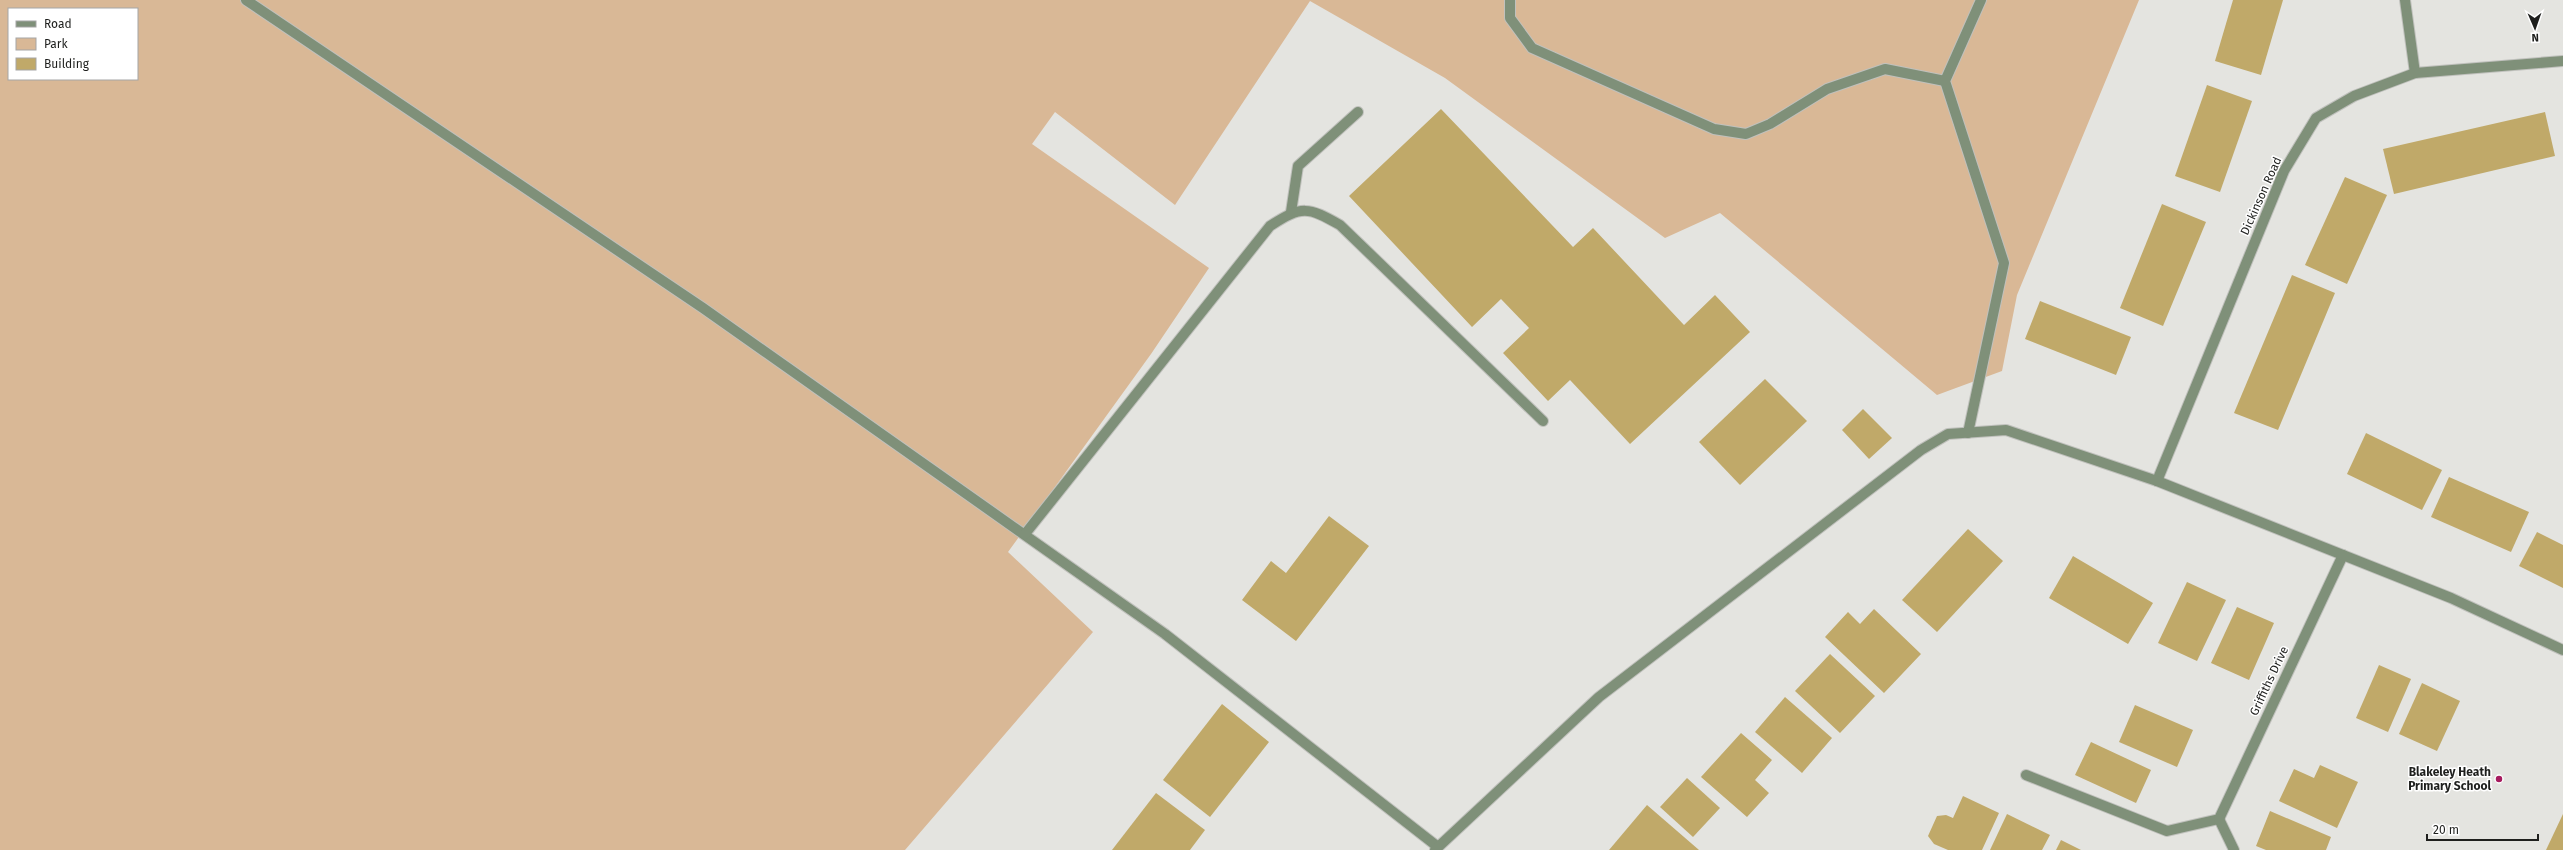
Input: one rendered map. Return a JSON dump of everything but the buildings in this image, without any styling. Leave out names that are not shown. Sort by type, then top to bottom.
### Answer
[{"type":"street","points":[[246,0],[703,308],[1025,534],[1165,634],[1436,848],[1599,697],[1921,450],[1948,434],[2006,430],[2157,481],[2451,598],[2563,650]]},
{"type":"street","points":[[1510,0],[1510,18],[1532,48],[1714,129],[1746,134],[1770,124],[1828,88],[1886,69],[1945,81]]},
{"type":"street","points":[[1968,433],[2004,263],[1945,81],[1981,0]]},
{"type":"street","points":[[2405,0],[2415,73]]},
{"type":"street","name":"Dickinson Road","points":[[2157,481],[2284,171],[2316,118],[2354,96],[2415,73],[2563,61]]},
{"type":"street","points":[[1291,212],[1298,166],[1358,112]]},
{"type":"street","points":[[1025,534],[1270,226],[1291,212],[1316,211],[1340,225],[1543,421]]},
{"type":"street","name":"Griffiths Drive","points":[[2219,819],[2343,555]]},
{"type":"street","points":[[2026,775],[2167,831],[2219,819],[2234,850]]},
{"type":"green space","points":[[0,0],[2139,0],[2017,295],[2002,371],[1937,395],[1720,213],[1665,238],[1445,78],[1310,1],[1175,205],[1055,112],[1032,144],[1209,268],[1151,354],[1008,552],[1093,632],[905,850],[0,850]]},
{"type":"place","name":"Blakeley Heath Primary School","points":[[2499,779]]}]
